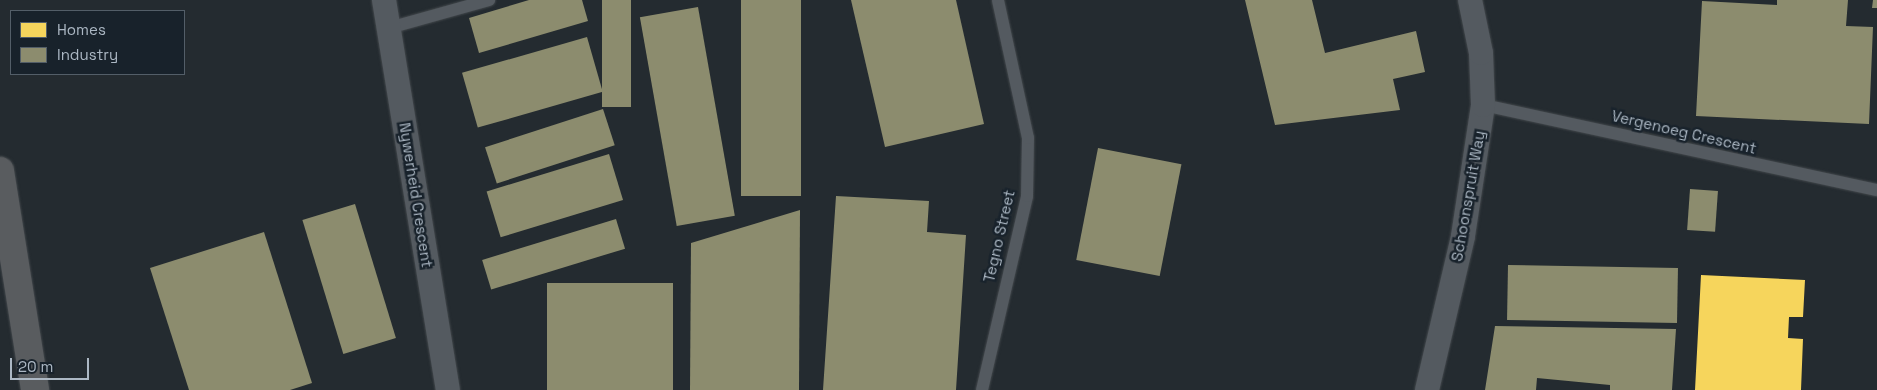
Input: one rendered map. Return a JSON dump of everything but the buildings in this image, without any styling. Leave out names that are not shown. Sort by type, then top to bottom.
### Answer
[{"type":"highway","points":[[0,171],[35,390]]},
{"type":"street","name":"Nywerheid Crescent","points":[[384,0],[448,390]]},
{"type":"street","name":"Schoonspruit Way","points":[[1427,390],[1463,236],[1483,106],[1481,53],[1470,0]]},
{"type":"lane","points":[[389,28],[489,0]]},
{"type":"lane","name":"Tegno Street","points":[[982,390],[1027,196],[1028,138],[998,0]]},
{"type":"lane","name":"Vergenoeg Crescent","points":[[1483,106],[1877,190]]}]
